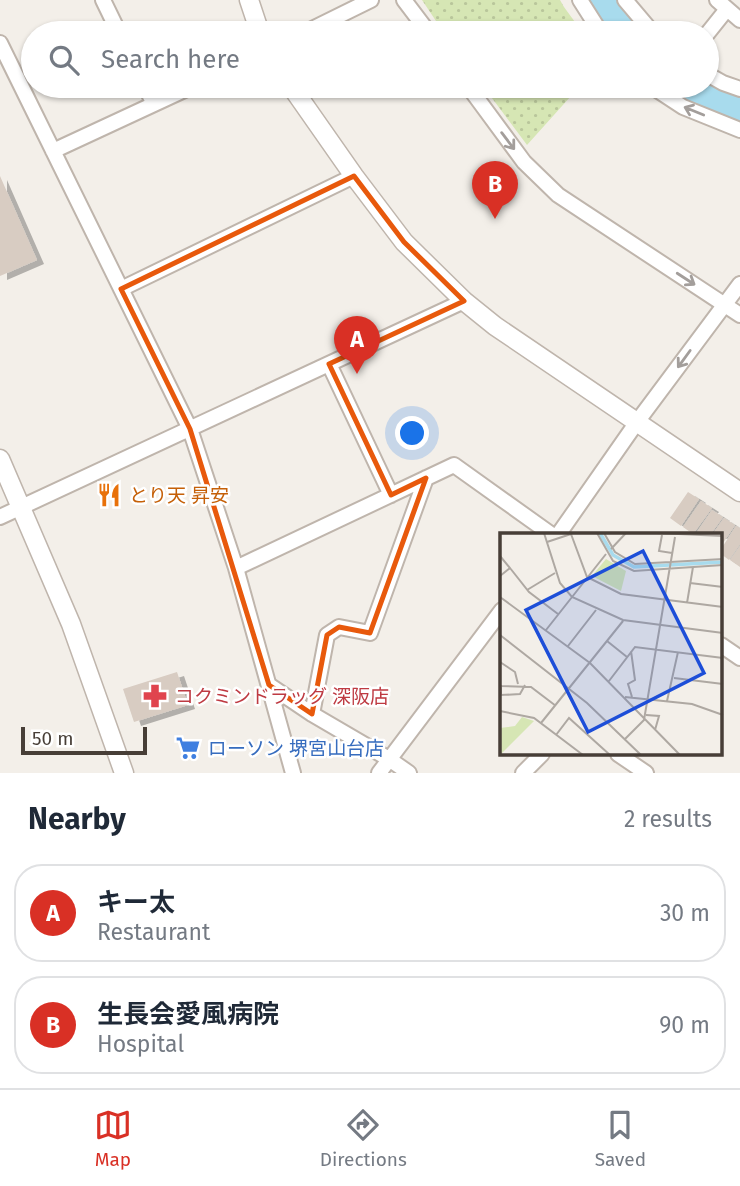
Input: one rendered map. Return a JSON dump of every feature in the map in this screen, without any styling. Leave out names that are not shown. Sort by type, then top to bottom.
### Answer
[{"type":"street","points":[[103,0],[113,21]]},
{"type":"street","points":[[249,0],[256,21]]},
{"type":"street","points":[[329,21],[372,0]]},
{"type":"street","points":[[404,0],[420,21]]},
{"type":"street","points":[[580,0],[593,21]]},
{"type":"street","points":[[625,0],[643,21]]},
{"type":"street","points":[[714,21],[722,4],[740,20]]},
{"type":"street","points":[[0,43],[21,86]]},
{"type":"street","points":[[719,81],[740,89]]},
{"type":"street","points":[[27,98],[190,429],[236,568],[293,773]]},
{"type":"street","points":[[150,98],[153,104]]},
{"type":"street","points":[[53,151],[166,98]]},
{"type":"street","points":[[299,98],[404,242],[464,301],[495,326],[740,492]]},
{"type":"street","points":[[477,98],[524,162],[558,195],[740,315]]},
{"type":"street","points":[[669,98],[682,107],[740,130]]},
{"type":"street","points":[[121,289],[354,176]]},
{"type":"street","points":[[559,533],[637,422],[740,284]]},
{"type":"street","points":[[0,517],[464,301]]},
{"type":"street","points":[[329,364],[391,495]]},
{"type":"street","points":[[0,458],[71,624],[124,773]]},
{"type":"street","points":[[236,568],[454,465],[549,533]]},
{"type":"street","points":[[312,714],[327,635],[339,627],[370,633],[426,478]]},
{"type":"street","points":[[379,773],[500,613]]},
{"type":"street","points":[[722,646],[740,658]]},
{"type":"street","points":[[269,685],[408,773]]},
{"type":"street","points":[[523,773],[541,755]]},
{"type":"street","points":[[619,755],[646,773]]},
{"type":"highlighted area","points":[[354,176],[404,242],[464,301],[329,364],[391,495],[426,478],[370,633],[339,627],[327,635],[312,714],[269,685],[190,429],[121,289]]},
{"type":"green space","points":[[422,0],[560,0],[574,21],[436,21]]},
{"type":"green space","points":[[492,98],[569,98],[527,145]]},
{"type":"building","points":[[0,176],[37,260],[0,276]]},
{"type":"building","points":[[688,492],[699,499],[681,526],[670,518]]},
{"type":"building","points":[[701,501],[712,508],[694,533],[683,527]]},
{"type":"building","points":[[712,510],[723,517],[711,533],[696,533]]},
{"type":"building","points":[[724,518],[735,525],[722,544],[722,533],[713,533]]},
{"type":"building","points":[[736,526],[740,528],[740,544],[729,560],[722,555],[722,547]]},
{"type":"building","points":[[740,546],[740,567],[730,560]]},
{"type":"building","points":[[177,672],[188,705],[134,722],[123,689]]},
{"type":"waterway","points":[[605,0],[617,21]]},
{"type":"waterway","points":[[712,98],[740,109]]},
{"type":"place","name":"生長会愛風病院","points":[[495,219]]},
{"type":"place","name":"キー太","points":[[357,374]]},
{"type":"place","name":"とり天 昇安","points":[[109,495]]},
{"type":"place","name":"コクミンドラッグ 深阪店","points":[[155,696]]},
{"type":"place","name":"ローソン 堺宮山台店","points":[[188,748]]}]
